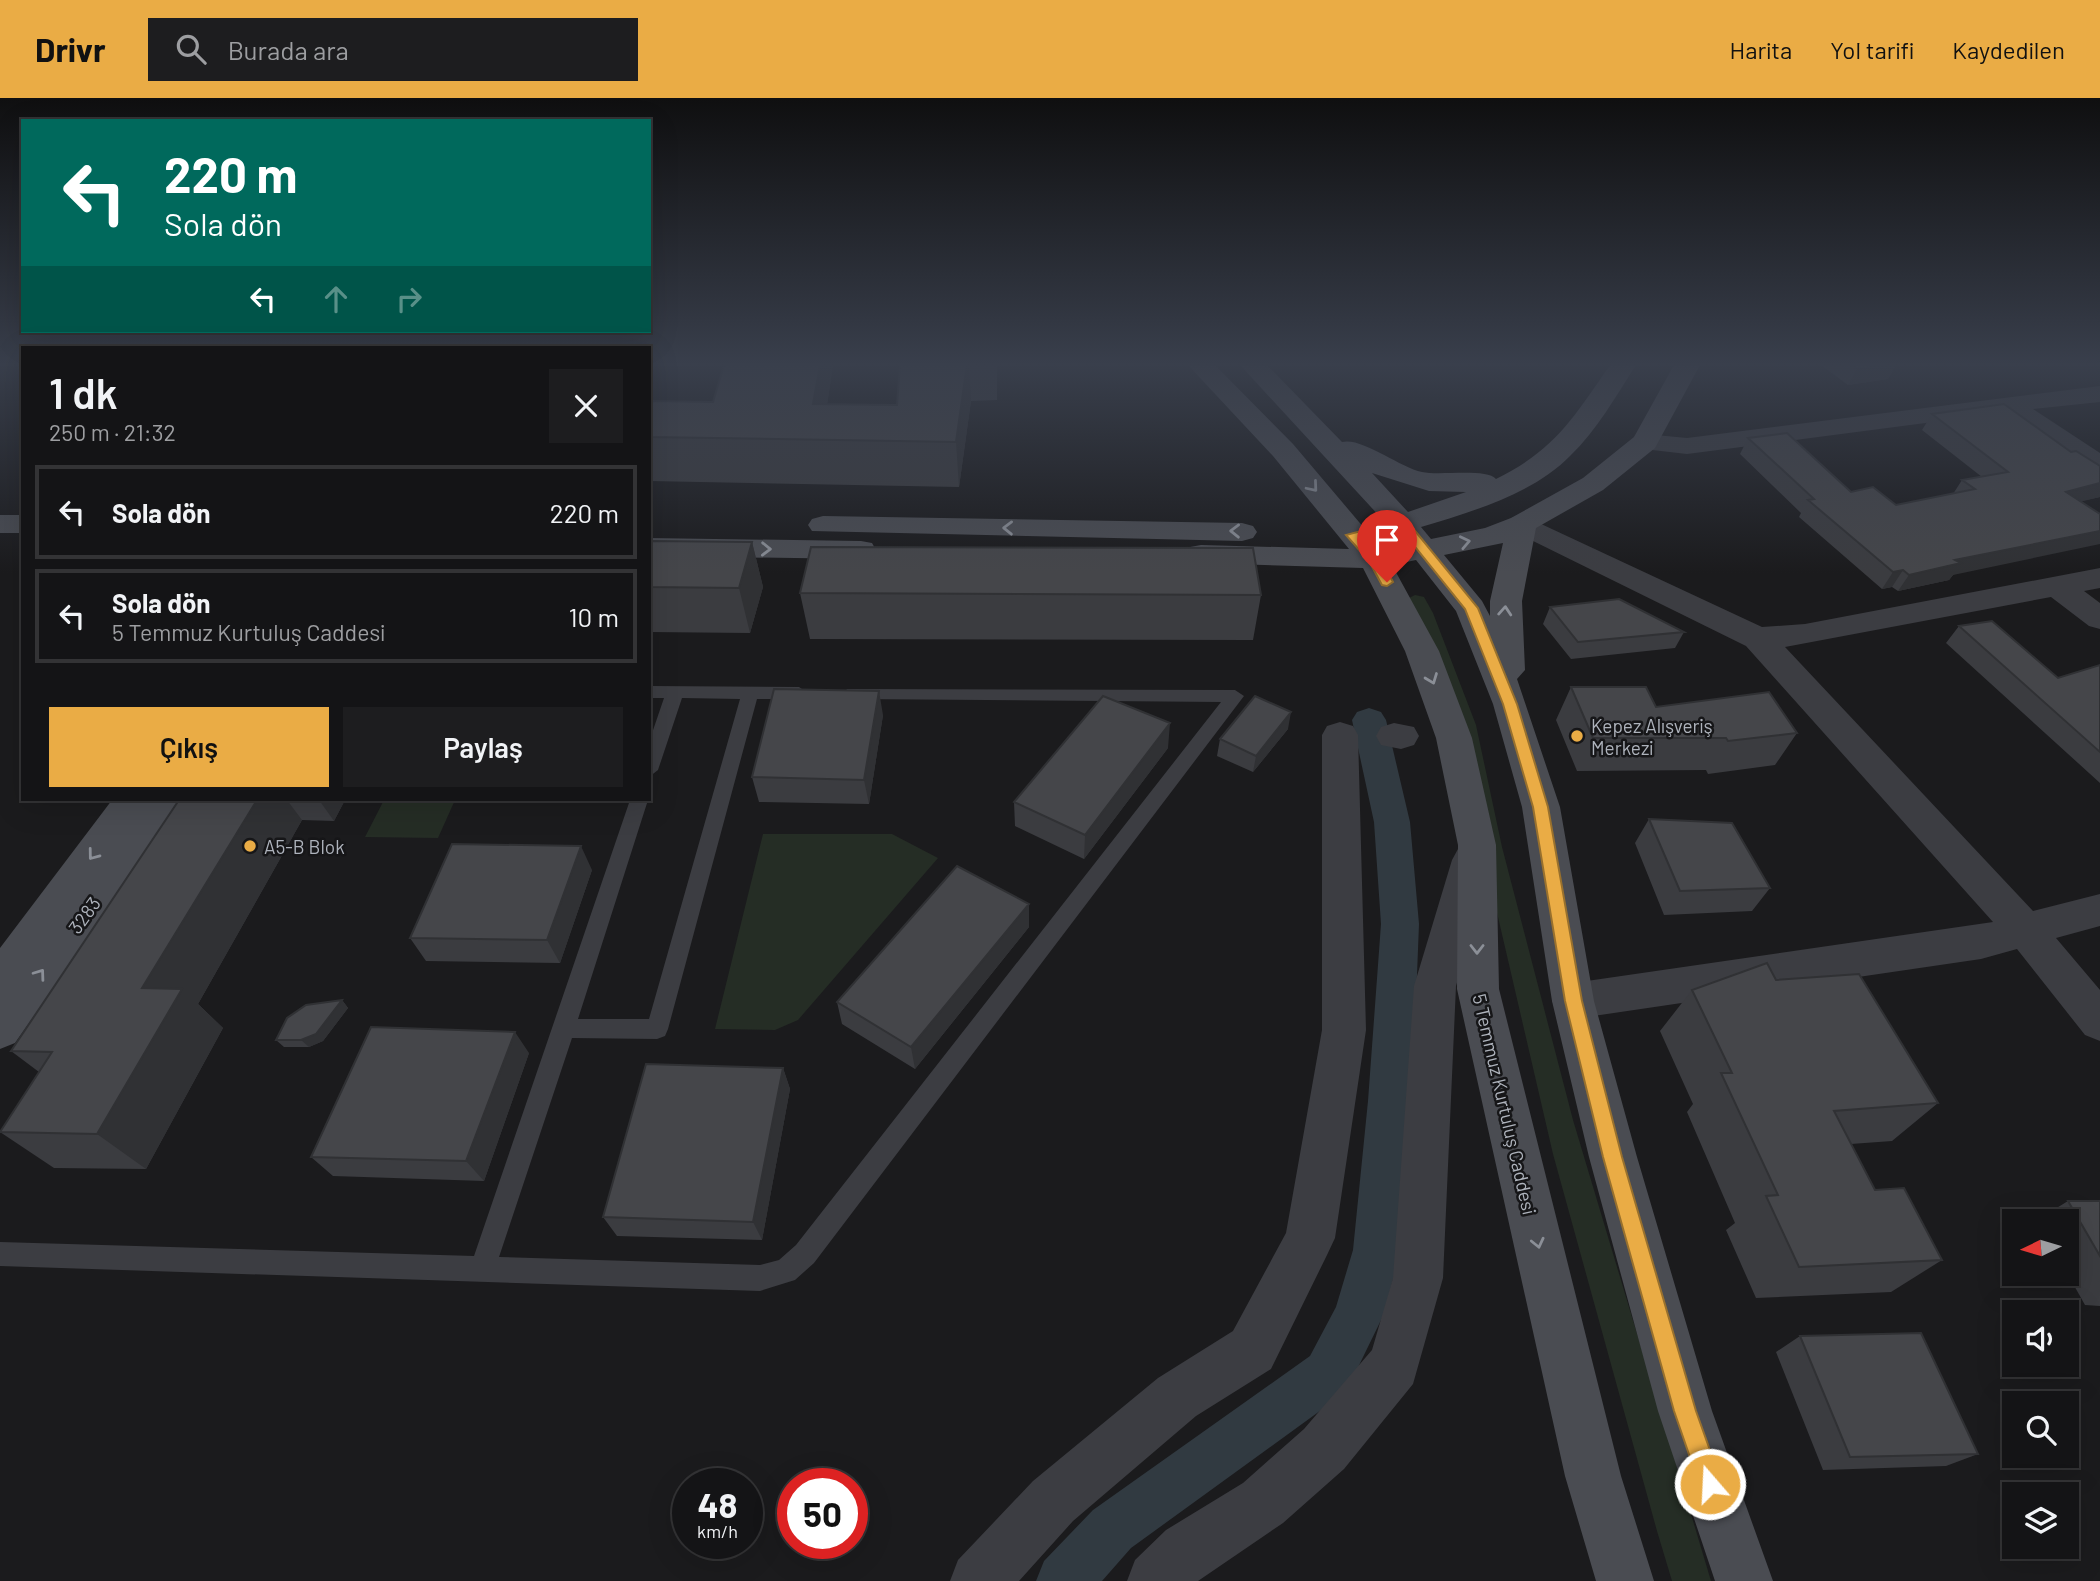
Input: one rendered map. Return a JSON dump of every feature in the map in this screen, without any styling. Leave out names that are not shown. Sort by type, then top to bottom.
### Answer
[{"type":"main road","name":"5 Temmuz Kurtuluş Caddesi","points":[[1268,434],[1363,547],[1422,651],[1454,738],[1477,845],[1478,989],[1593,1476],[1625,1581]]},
{"type":"main road","points":[[1322,434],[1414,537],[1471,608],[1510,704],[1541,807],[1573,1001],[1613,1157],[1685,1411],[1744,1581]]},
{"type":"main road","points":[[1326,434],[1373,464],[1433,485],[1455,486],[1527,473]]},
{"type":"main road","points":[[1414,537],[1557,454],[1575,434]]},
{"type":"main road","points":[[651,547],[1363,547],[1414,537],[1493,536],[1522,524],[1593,484],[1644,442],[1648,434]]},
{"type":"main road","points":[[651,523],[1363,547]]},
{"type":"main road","points":[[0,524],[21,524]]},
{"type":"main road","points":[[1510,704],[1504,632],[1506,601],[1522,524]]},
{"type":"main road","name":"3283","points":[[0,979],[132,801]]},
{"type":"main road","name":"3283","points":[[0,1030],[166,801]]},
{"type":"street","points":[[1644,442],[1686,446],[1776,434]]},
{"type":"street","points":[[2052,434],[2100,466]]},
{"type":"street","points":[[1522,524],[1758,638],[2026,931],[2100,1021]]},
{"type":"street","points":[[1758,638],[1805,635],[2100,578]]},
{"type":"street","points":[[2058,587],[2100,619]]},
{"type":"street","points":[[979,1581],[1054,1501],[1177,1397],[1252,1350],[1310,1238],[1344,1030],[1340,735]]},
{"type":"street","points":[[1156,1581],[1187,1551],[1263,1503],[1324,1450],[1394,1365],[1418,1278],[1435,986],[1477,845]]},
{"type":"street","points":[[1573,1001],[1981,942],[2100,911]]},
{"type":"lane","points":[[0,1254],[760,1278],[786,1271],[813,1243],[1235,696],[651,692]]},
{"type":"lane","points":[[651,764],[675,692]]},
{"type":"lane","points":[[564,1028],[657,1029],[750,692]]},
{"type":"lane","points":[[482,1269],[639,801]]},
{"type":"shaded area","points":[[1415,595],[1424,597],[1433,613],[1476,725],[1502,847],[1573,1120],[1711,1581],[1672,1581],[1553,1154],[1482,848],[1407,599]]},
{"type":"shaded area","points":[[383,801],[455,801],[438,838],[365,837]]},
{"type":"shaded area","points":[[763,834],[892,834],[938,858],[798,1020],[775,1030],[715,1029]]},
{"type":"building","points":[[651,434],[957,434],[956,442],[651,437]]},
{"type":"building","points":[[1788,434],[1851,492],[1873,487],[1896,505],[1975,489],[1962,480],[2008,472],[1958,434],[2046,434],[2071,452],[2076,451],[2100,466],[2100,483],[2066,492],[2100,514],[2100,531],[1955,560],[1961,563],[1909,575],[1903,570],[1893,572],[1808,500],[1814,499],[1748,438]]},
{"type":"building","points":[[651,541],[752,542],[739,588],[651,587]]},
{"type":"building","points":[[811,547],[1253,548],[1261,595],[800,593]]},
{"type":"building","points":[[1619,599],[1684,632],[1578,642],[1550,607]]},
{"type":"building","points":[[1992,621],[2058,678],[2100,665],[2100,752],[1959,626]]},
{"type":"building","points":[[1571,687],[1646,687],[1656,707],[1769,692],[1797,733],[1728,741],[1726,738],[1593,738]]},
{"type":"building","points":[[774,689],[879,691],[864,780],[752,777]]},
{"type":"building","points":[[1103,696],[1170,723],[1085,835],[1014,802]]},
{"type":"building","points":[[1255,696],[1291,712],[1256,756],[1220,739]]},
{"type":"building","points":[[178,801],[256,801],[142,988],[182,989],[97,1134],[0,1132],[52,1052],[11,1051]]},
{"type":"building","points":[[1649,819],[1732,823],[1770,888],[1680,891]]},
{"type":"building","points":[[452,844],[581,846],[547,940],[410,938]]},
{"type":"building","points":[[957,866],[1029,904],[911,1047],[837,1002]]},
{"type":"building","points":[[1767,963],[1776,980],[1859,974],[1938,1103],[1834,1111],[1875,1190],[1904,1188],[1942,1260],[1799,1267],[1766,1196],[1778,1195],[1721,1073],[1732,1073],[1692,990]]},
{"type":"building","points":[[342,1000],[316,1034],[301,1040],[276,1040],[287,1018],[306,1005]]},
{"type":"building","points":[[371,1027],[515,1032],[466,1161],[311,1157]]},
{"type":"building","points":[[646,1064],[783,1068],[753,1222],[603,1217]]},
{"type":"building","points":[[2068,1201],[2100,1201],[2100,1256],[2079,1220],[2079,1209],[2073,1209]]},
{"type":"building","points":[[1921,1333],[1978,1454],[1850,1457],[1800,1336]]},
{"type":"waterway","points":[[1064,1581],[1112,1529],[1328,1374],[1358,1316],[1377,1250],[1390,1101],[1400,924],[1392,822],[1369,720]]},
{"type":"place","name":"Kepez Alışveriş Merkezi","points":[[1577,736]]},
{"type":"place","name":"A5-B Blok","points":[[250,846]]},
{"type":"route","points":[[1387,582],[1374,559],[1352,535],[1403,524],[1471,608],[1510,704],[1541,807],[1573,1001],[1613,1157],[1685,1411],[1710,1484]]}]
